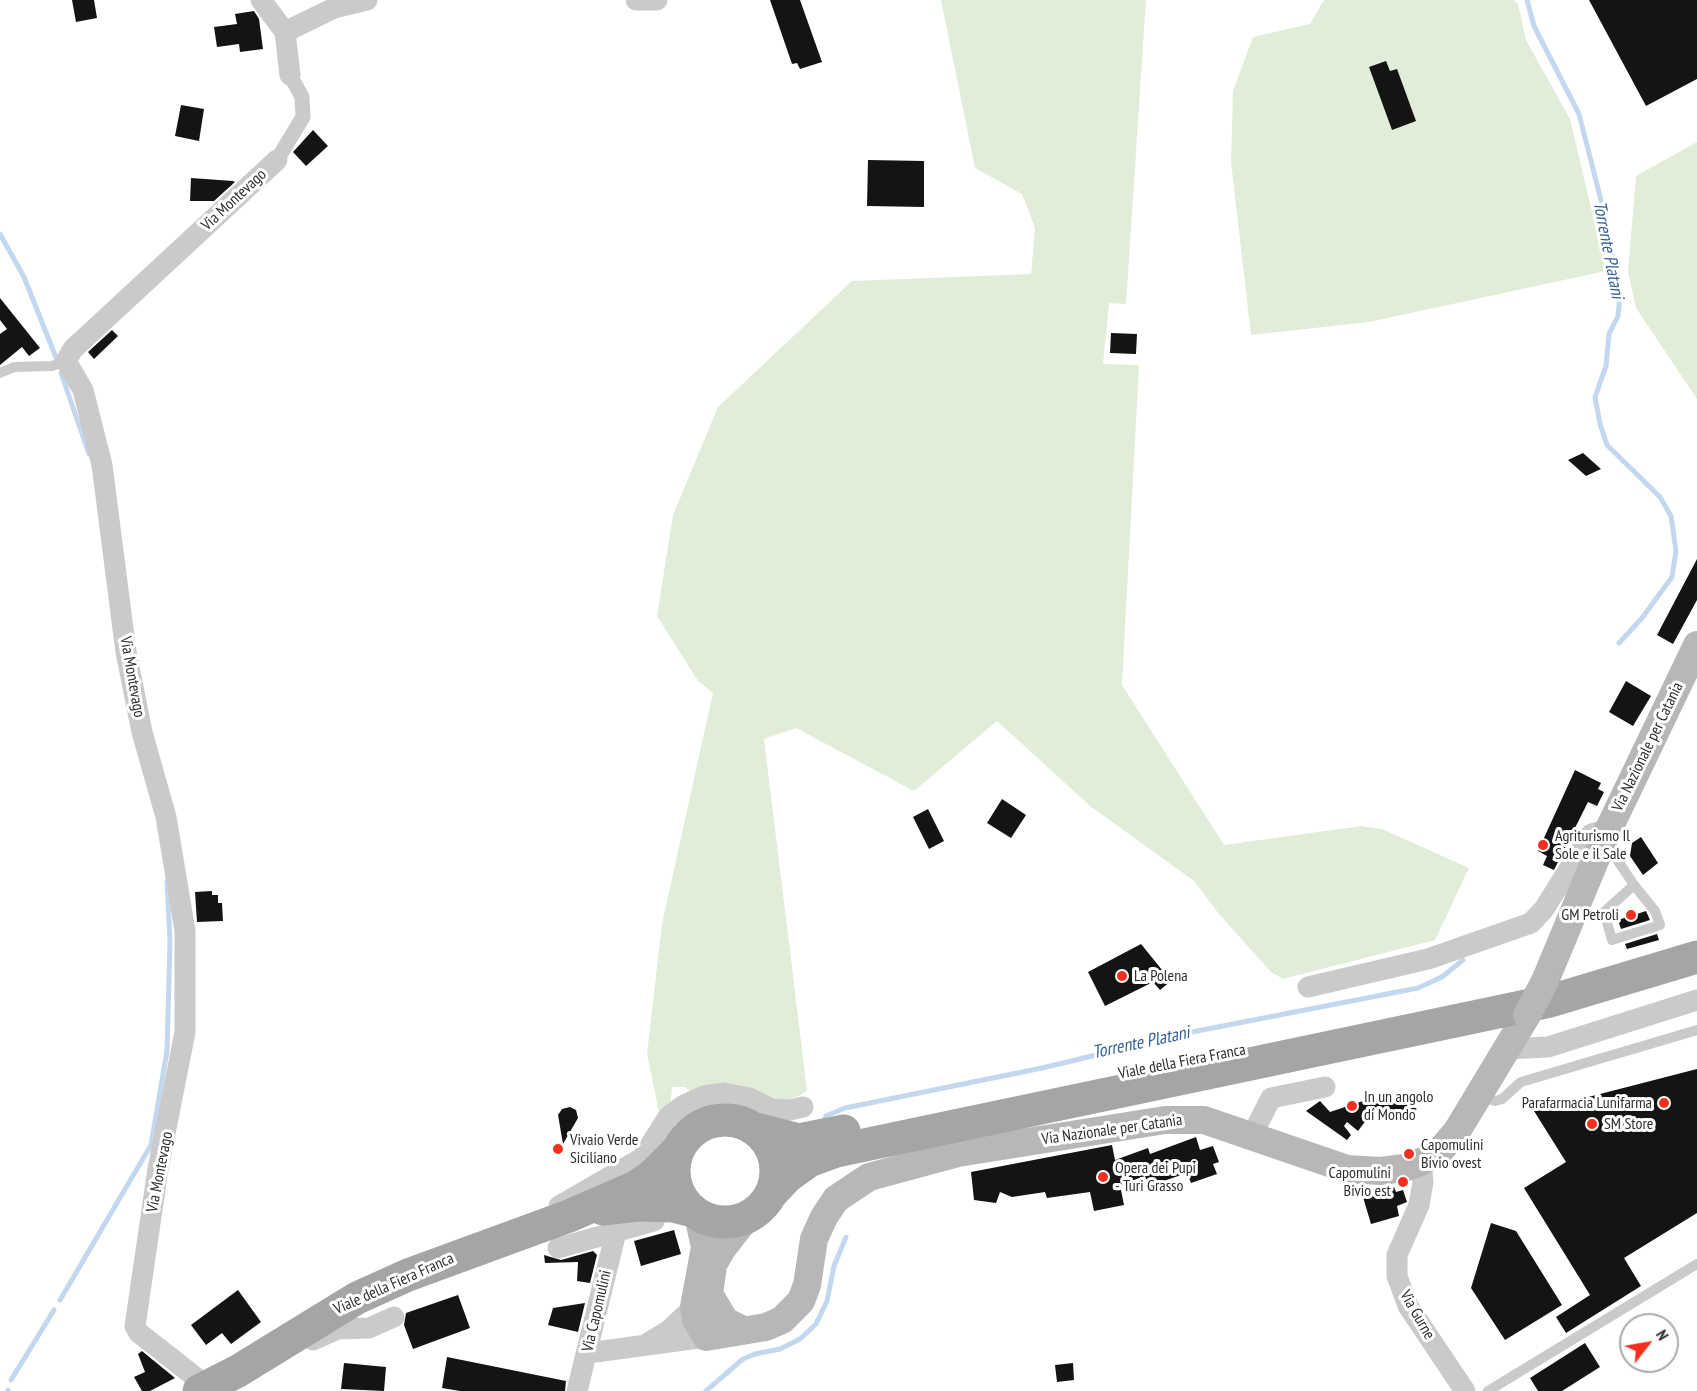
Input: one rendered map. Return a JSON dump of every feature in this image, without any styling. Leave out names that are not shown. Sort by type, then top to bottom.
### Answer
[{"type":"main road","name":"Via Nazionale per Catania","points":[[706,1337],[766,1327],[792,1313],[801,1301],[807,1286],[814,1239],[824,1217],[836,1199],[868,1178],[958,1153],[1165,1120],[1204,1120],[1347,1169],[1380,1171],[1421,1162],[1440,1150],[1457,1131],[1479,1096],[1545,981],[1606,834],[1697,645]]},
{"type":"main road","name":"Viale della Fiera Franca","points":[[771,1194],[788,1176],[809,1161],[836,1150],[1550,1001],[1697,957]]},
{"type":"main road","name":"Viale della Fiera Franca","points":[[752,1128],[800,1140],[1549,988],[1614,983]]},
{"type":"main road","points":[[569,1216],[636,1186],[665,1164],[693,1131],[714,1122],[736,1122],[752,1128],[765,1140],[775,1160],[776,1178],[771,1194],[761,1208],[747,1217],[713,1264],[696,1319],[706,1337]]},
{"type":"main road","points":[[679,1149],[674,1165],[675,1182],[682,1198],[696,1213],[705,1247],[701,1301]]},
{"type":"main road","points":[[569,1216],[638,1205],[674,1206],[719,1222],[747,1217]]},
{"type":"main road","name":"Viale della Fiera Franca","points":[[204,1389],[357,1298],[408,1275],[569,1216]]},
{"type":"main road","points":[[701,1301],[725,1321],[744,1330]]},
{"type":"street","points":[[261,0],[285,32],[334,8],[367,0]]},
{"type":"street","points":[[636,0],[657,0]]},
{"type":"street","name":"Via Montevago","points":[[204,1389],[139,1333],[135,1326],[158,1169],[185,1032],[185,931],[166,817],[142,732],[126,652],[102,465],[83,390],[66,361],[73,349],[278,160],[303,117],[302,97],[290,75],[285,32]]},
{"type":"street","points":[[1308,987],[1428,959],[1531,923],[1544,909],[1591,834],[1606,834]]},
{"type":"street","points":[[1508,1049],[1548,1047],[1697,1000]]},
{"type":"street","points":[[1252,1135],[1271,1098],[1325,1087]]},
{"type":"street","points":[[518,1233],[642,1158],[668,1118],[684,1105],[704,1096],[724,1093],[749,1098],[771,1109],[790,1110],[803,1107]]},
{"type":"street","name":"Via Gurne","points":[[1421,1162],[1423,1182],[1419,1205],[1397,1255],[1396,1276],[1408,1306],[1465,1391]]},
{"type":"street","points":[[558,1248],[654,1221]]},
{"type":"street","name":"Via Capomulini","points":[[577,1391],[616,1232]]},
{"type":"street","points":[[642,1347],[668,1331],[701,1301]]},
{"type":"street","points":[[292,1336],[305,1345],[338,1329],[369,1328],[394,1317]]},
{"type":"street","points":[[588,1353],[706,1337]]},
{"type":"lane","points":[[0,373],[14,367],[52,366],[66,361]]},
{"type":"lane","points":[[1606,834],[1634,885],[1655,910],[1660,925],[1612,940],[1604,912],[1634,885]]},
{"type":"lane","points":[[1479,1096],[1495,1101],[1502,1099],[1521,1082],[1697,1030]]},
{"type":"lane","points":[[1488,1391],[1697,1264]]},
{"type":"green space","points":[[941,0],[1146,0],[1126,304],[1109,303],[1103,364],[1139,365],[1122,685],[1224,845],[1361,826],[1382,829],[1469,868],[1435,940],[1283,979],[1271,972],[1219,914],[1194,881],[1090,806],[997,721],[914,791],[796,728],[764,739],[807,1090],[799,1096],[780,1102],[692,1093],[685,1087],[672,1087],[670,1108],[660,1117],[647,1054],[662,924],[713,693],[698,681],[657,616],[673,515],[718,407],[852,281],[1031,274],[1035,228],[1022,194],[975,168]]},
{"type":"green space","points":[[1324,0],[1514,0],[1518,4],[1526,40],[1570,119],[1606,271],[1369,322],[1251,335],[1231,162],[1233,91],[1253,37],[1310,24]]},
{"type":"green space","points":[[1697,142],[1697,399],[1636,308],[1628,272],[1636,176]]},
{"type":"building","points":[[72,0],[94,0],[97,18],[76,22]]},
{"type":"building","points":[[770,0],[800,0],[822,62],[800,69],[797,63],[792,64]]},
{"type":"building","points":[[1589,0],[1697,0],[1697,79],[1646,106]]},
{"type":"building","points":[[254,11],[259,19],[263,49],[240,52],[239,44],[217,47],[214,27],[237,24],[235,14]]},
{"type":"building","points":[[1386,61],[1390,71],[1397,69],[1416,121],[1392,130],[1369,67]]},
{"type":"building","points":[[181,105],[204,109],[199,141],[175,136]]},
{"type":"building","points":[[313,130],[328,146],[306,166],[293,152]]},
{"type":"building","points":[[868,160],[924,161],[924,207],[867,206]]},
{"type":"building","points":[[191,178],[235,182],[214,201],[190,201]]},
{"type":"building","points":[[0,298],[40,348],[29,356],[22,347],[0,365],[0,334],[7,329],[0,320]]},
{"type":"building","points":[[112,330],[118,336],[94,359],[88,352]]},
{"type":"building","points":[[1111,333],[1137,334],[1136,354],[1110,353]]},
{"type":"building","points":[[1583,453],[1601,469],[1586,476],[1568,460]]},
{"type":"building","points":[[1697,559],[1697,600],[1673,644],[1657,635]]},
{"type":"building","points":[[1626,681],[1651,696],[1633,726],[1609,712]]},
{"type":"building","points":[[1575,770],[1601,783],[1598,789],[1604,792],[1597,806],[1588,802],[1554,870],[1543,865],[1547,856],[1538,851]]},
{"type":"building","points":[[1002,799],[1026,815],[1011,838],[987,823]]},
{"type":"building","points":[[928,809],[944,841],[929,849],[913,817]]},
{"type":"building","points":[[1641,837],[1658,863],[1643,875],[1630,856],[1632,843]]},
{"type":"building","points":[[212,891],[212,895],[218,895],[218,903],[222,903],[223,921],[197,922],[195,892]]},
{"type":"building","points":[[1646,911],[1650,920],[1621,929],[1618,920]]},
{"type":"building","points":[[1657,934],[1659,940],[1627,949],[1625,944]]},
{"type":"building","points":[[1141,944],[1171,981],[1160,990],[1153,982],[1105,1006],[1088,972]]},
{"type":"building","points":[[1697,1069],[1697,1213],[1624,1258],[1641,1286],[1566,1333],[1556,1317],[1590,1295],[1524,1188],[1566,1162],[1534,1111]]},
{"type":"building","points":[[1390,1092],[1417,1109],[1390,1120],[1387,1113],[1364,1123],[1358,1131],[1347,1122],[1344,1126],[1351,1135],[1347,1140],[1306,1111],[1320,1101],[1330,1112]]},
{"type":"building","points":[[570,1107],[576,1110],[578,1118],[563,1144],[558,1115],[562,1109]]},
{"type":"building","points":[[1196,1137],[1200,1150],[1213,1146],[1219,1162],[1213,1164],[1217,1174],[1191,1183],[1187,1173],[1149,1186],[1145,1176],[1120,1185],[1124,1205],[1094,1211],[1090,1192],[1047,1198],[1045,1192],[1012,1197],[1000,1192],[996,1203],[974,1200],[971,1172],[1112,1145],[1115,1160],[1148,1148],[1150,1154]]},
{"type":"building","points":[[1394,1187],[1396,1192],[1403,1190],[1407,1202],[1397,1206],[1399,1216],[1371,1224],[1363,1197]]},
{"type":"building","points":[[1491,1223],[1516,1231],[1562,1305],[1505,1340],[1471,1288]]},
{"type":"building","points":[[674,1230],[681,1254],[641,1266],[634,1241]]},
{"type":"building","points":[[593,1251],[597,1255],[590,1283],[577,1281],[578,1262],[545,1263],[544,1255],[561,1260]]},
{"type":"building","points":[[238,1290],[261,1322],[231,1344],[222,1333],[206,1345],[191,1325]]},
{"type":"building","points":[[458,1295],[470,1328],[413,1349],[404,1325],[406,1313]]},
{"type":"building","points":[[585,1303],[578,1332],[548,1325],[553,1308]]},
{"type":"building","points":[[1585,1343],[1600,1367],[1562,1391],[1538,1391],[1530,1378]]},
{"type":"building","points":[[142,1351],[175,1378],[150,1391],[142,1391],[134,1377],[145,1372],[138,1354]]},
{"type":"building","points":[[447,1357],[566,1381],[565,1391],[460,1391],[442,1388]]},
{"type":"building","points":[[344,1363],[386,1367],[384,1391],[341,1389]]},
{"type":"building","points":[[1073,1363],[1074,1380],[1057,1382],[1055,1365]]},
{"type":"waterway","name":"Torrente Platani","points":[[1527,0],[1534,26],[1579,114],[1606,220],[1620,295],[1618,316],[1609,334],[1606,366],[1595,397],[1600,424],[1607,445],[1660,497],[1671,516],[1676,551],[1672,577],[1642,618],[1619,643]]},
{"type":"waterway","points":[[0,234],[24,277],[57,360]]},
{"type":"waterway","points":[[61,373],[89,454]]},
{"type":"waterway","points":[[60,1300],[151,1145],[167,1051],[170,942],[167,881]]},
{"type":"waterway","name":"Torrente Platani","points":[[823,1123],[826,1116],[845,1108],[1042,1068],[1192,1032],[1418,988],[1442,977],[1463,960]]},
{"type":"waterway","name":"Torrente Platani","points":[[706,1391],[743,1359],[780,1349],[800,1339],[816,1324],[827,1301],[834,1266],[846,1237]]},
{"type":"waterway","points":[[11,1380],[54,1310]]},
{"type":"place","name":"Agriturismo Il Sole e il Sale","points":[[1543,845]]},
{"type":"place","name":"GM Petroli","points":[[1631,915]]},
{"type":"place","name":"La Polena","points":[[1122,976]]},
{"type":"place","name":"Parafarmacia Lunifarma","points":[[1664,1103]]},
{"type":"place","name":"In un angolo di Mondo","points":[[1352,1106]]},
{"type":"place","name":"SM Store","points":[[1592,1124]]},
{"type":"place","name":"Vivaio Verde Siciliano","points":[[558,1149]]},
{"type":"place","name":"Capomulini Bivio ovest","points":[[1409,1154]]},
{"type":"place","name":"Opera dei Pupi - Turi Grasso","points":[[1103,1177]]},
{"type":"place","name":"Capomulini Bivio est","points":[[1403,1182]]}]
